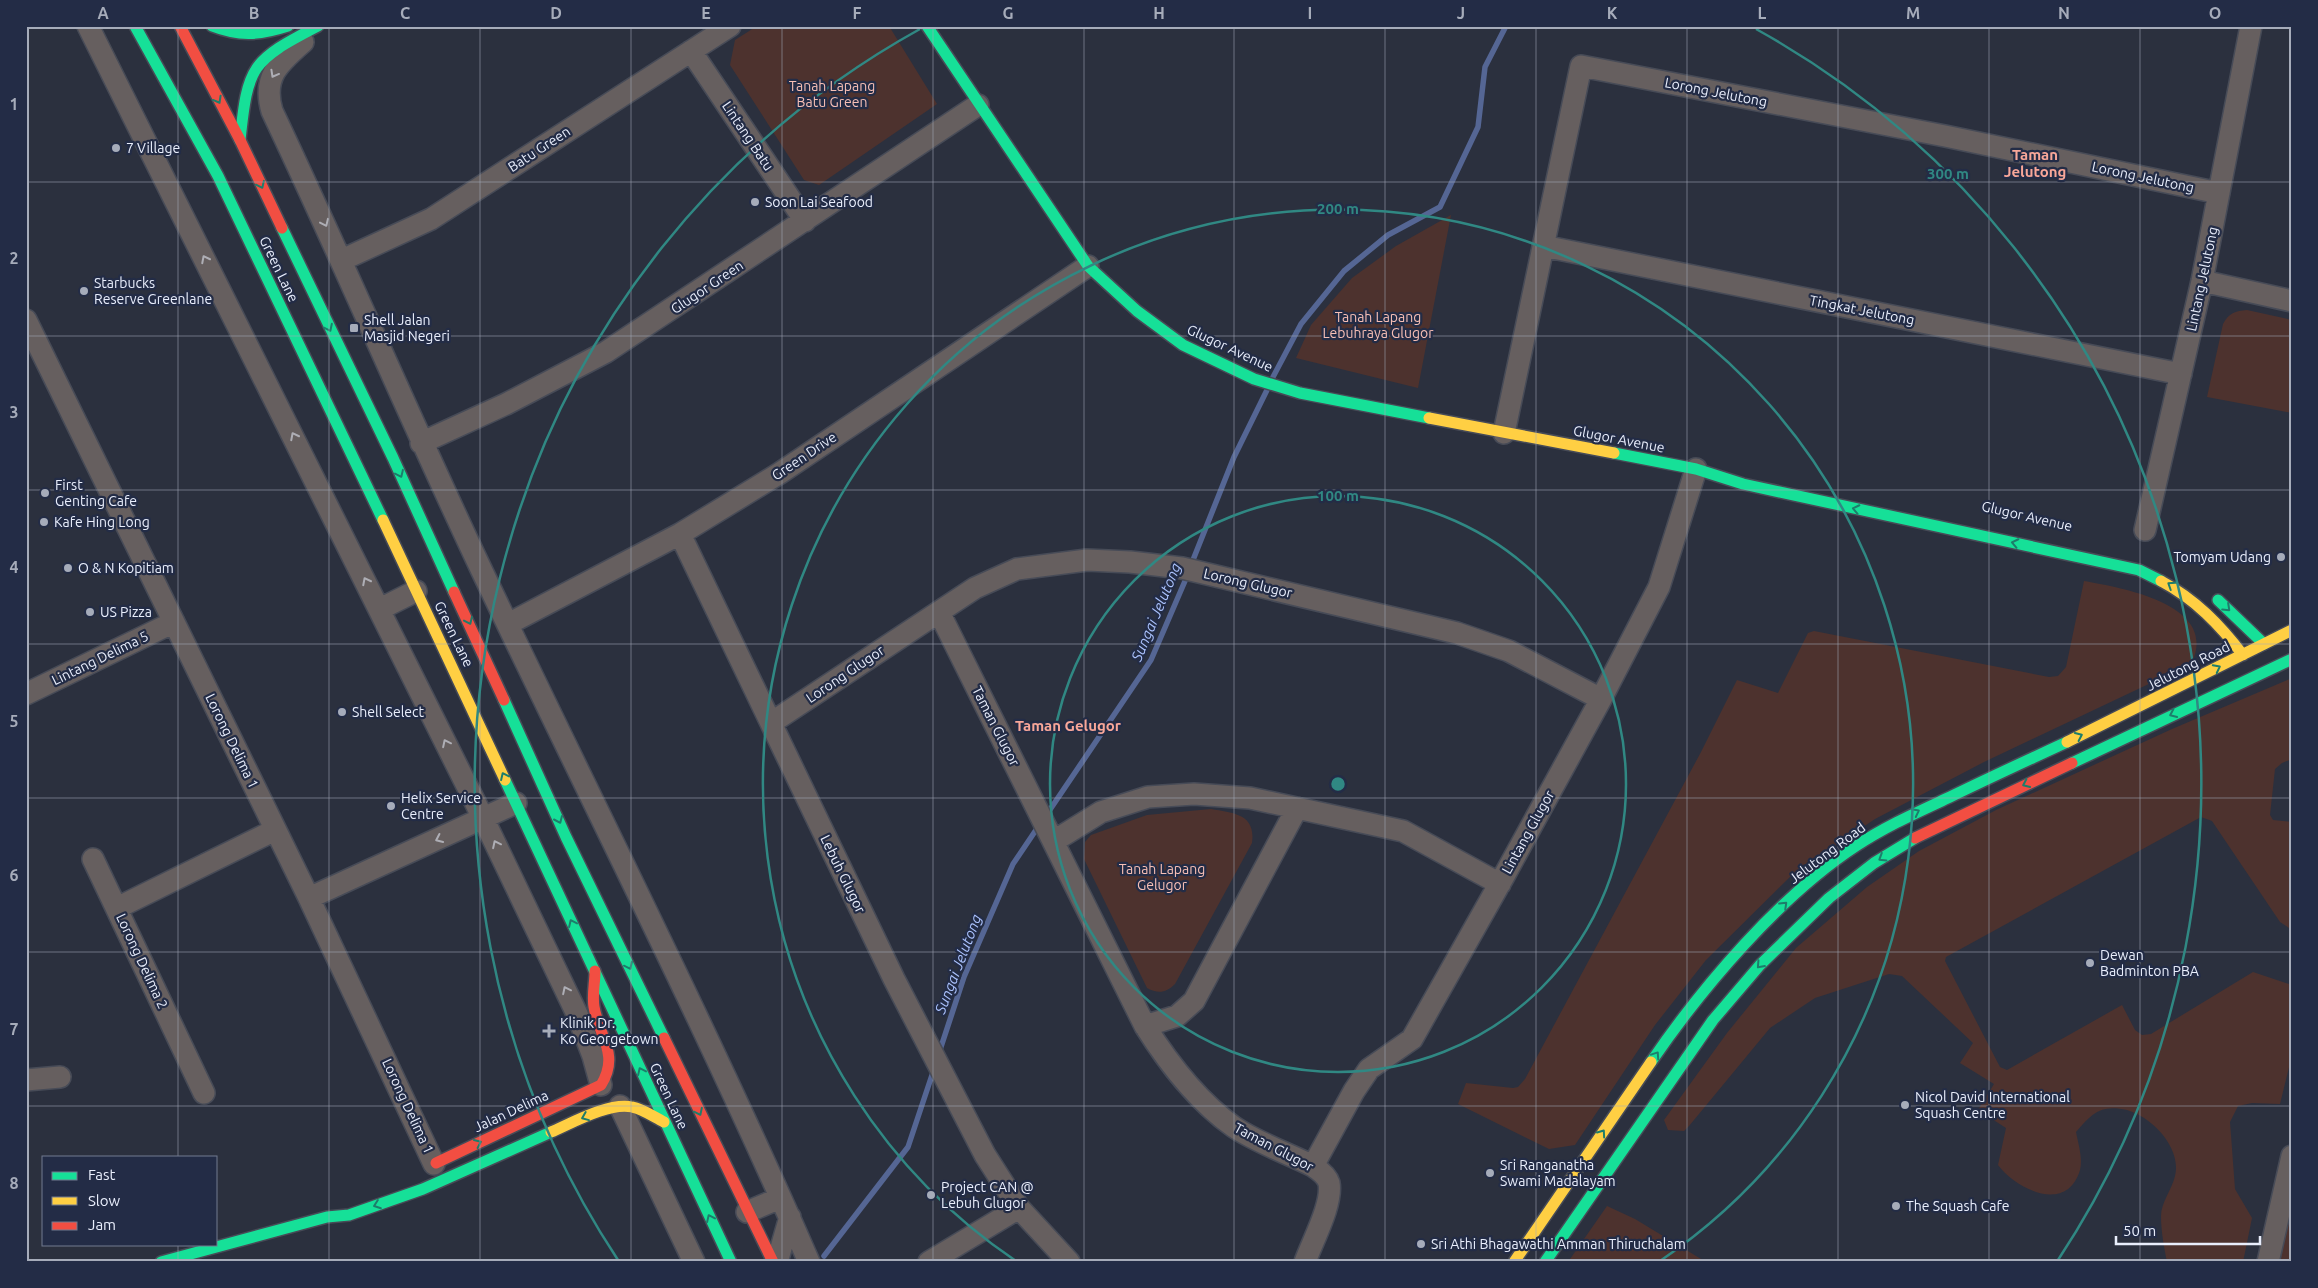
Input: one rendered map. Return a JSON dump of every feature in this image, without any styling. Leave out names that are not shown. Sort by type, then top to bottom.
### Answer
[{"type":"main road","name":"Green Lane","points":[[136,26],[218,176],[516,803],[730,1262]]},
{"type":"main road","name":"Green Lane","points":[[180,26],[240,140],[469,621],[566,837],[773,1262]]},
{"type":"main road","points":[[212,26],[230,34],[259,36],[288,26]]},
{"type":"main road","points":[[240,140],[245,91],[256,65],[273,49],[319,26]]},
{"type":"main road","name":"Glugor Avenue","points":[[927,26],[978,106],[1088,266],[1138,311],[1183,345],[1254,379],[1300,393],[1696,469],[1743,484],[2139,570],[2162,579],[2205,611],[2227,633],[2243,655]]},
{"type":"main road","points":[[177,45],[196,59]]},
{"type":"main road","name":"Glugor Avenue","points":[[1696,469],[1734,469]]},
{"type":"main road","points":[[1938,527],[1942,512]]},
{"type":"main road","points":[[2207,590],[2264,653]]},
{"type":"main road","points":[[2217,693],[2292,630]]},
{"type":"main road","points":[[2243,655],[2264,653],[2292,657]]},
{"type":"main road","name":"Jelutong Road","points":[[1514,1262],[1680,1020],[1751,938],[1815,877],[1856,846],[1896,822],[2102,725],[2243,655]]},
{"type":"main road","points":[[1545,1262],[1713,1020],[1772,952],[1829,898],[1874,863],[1926,831],[2292,657]]},
{"type":"main road","points":[[595,971],[594,1006],[611,1064],[610,1075],[601,1085]]},
{"type":"main road","name":"Jalan Delima","points":[[430,1166],[601,1085]]},
{"type":"main road","points":[[161,1262],[328,1217],[349,1215],[423,1189],[589,1115],[620,1106],[633,1107],[664,1122]]},
{"type":"main road","points":[[328,1217],[345,1203]]},
{"type":"street","points":[[88,26],[483,818],[577,1014],[593,1056],[601,1085]]},
{"type":"street","points":[[319,26],[277,67],[270,81],[268,97],[272,111],[342,260],[422,443],[626,869],[790,1217],[809,1262]]},
{"type":"street","name":"Batu Green","points":[[342,260],[431,219],[730,26]]},
{"type":"street","name":"Lintang Jelutong","points":[[2145,530],[2202,281],[2251,26]]},
{"type":"street","name":"Lintang Batu","points":[[691,51],[806,221]]},
{"type":"street","name":"Lorong Jelutong","points":[[1504,433],[1581,66],[1945,136],[2219,193]]},
{"type":"street","name":"Glugor Green","points":[[422,443],[506,404],[606,352],[978,106]]},
{"type":"street","name":"Tingkat Jelutong","points":[[1543,246],[2181,374]]},
{"type":"street","name":"Green Drive","points":[[508,624],[680,534],[780,473],[1088,266]]},
{"type":"street","points":[[2202,281],[2292,301]]},
{"type":"street","name":"Lorong Delima 1","points":[[26,320],[274,830],[309,898],[430,1166]]},
{"type":"street","name":"Lintang Glugor","points":[[1313,1166],[1354,1091],[1370,1068],[1412,1039],[1500,884],[1601,699],[1658,587],[1696,469]]},
{"type":"street","name":"Lebuh Glugor","points":[[680,534],[929,1048],[986,1155],[1019,1208],[1069,1262]]},
{"type":"street","name":"Lorong Glugor","points":[[771,723],[975,588],[1017,569],[1087,560],[1130,562],[1182,568],[1484,641],[1509,651],[1601,699]]},
{"type":"street","points":[[380,609],[416,591]]},
{"type":"street","name":"Taman Glugor","points":[[939,612],[1146,1026],[1178,1073],[1212,1110],[1235,1128],[1313,1166],[1324,1174],[1329,1182],[1328,1197],[1305,1262]]},
{"type":"street","name":"Lintang Delima 5","points":[[26,694],[174,622]]},
{"type":"street","points":[[1052,836],[1100,812],[1148,797],[1194,794],[1250,798],[1403,831],[1500,884]]},
{"type":"street","points":[[309,898],[516,803]]},
{"type":"street","points":[[1146,1026],[1177,1016],[1194,1000],[1297,808]]},
{"type":"street","name":"Lorong Delima 2","points":[[204,1093],[116,908],[274,830]]},
{"type":"street","points":[[93,859],[116,908]]},
{"type":"street","points":[[26,1080],[60,1076]]},
{"type":"street","points":[[620,1106],[694,1262]]},
{"type":"street","points":[[2268,1262],[2292,1156]]},
{"type":"street","points":[[747,1212],[780,1198]]},
{"type":"street","points":[[929,1262],[1019,1208]]},
{"type":"street","points":[[777,1262],[790,1217]]},
{"type":"green space","name":"Tanah Lapang Batu Green","points":[[757,26],[889,26],[937,104],[819,185],[804,180],[730,65],[735,40]]},
{"type":"green space","name":"Tanah Lapang Lebuhraya Glugor","points":[[1451,215],[1418,388],[1296,358],[1311,325],[1352,278],[1396,246]]},
{"type":"green space","points":[[2247,310],[2292,320],[2292,413],[2207,397],[2223,324],[2233,313]]},
{"type":"green space","points":[[2084,581],[2143,595],[2163,603],[2181,614],[2192,627],[2197,644],[2191,664],[1984,762],[1875,819],[1793,874],[1706,960],[1655,1025],[1575,1145],[1549,1149],[1458,1104],[1466,1083],[1513,1088],[1518,1087],[1525,1079],[1701,752],[1737,680],[1778,693],[1808,633],[1814,631],[2049,677],[2058,676],[2066,667]]},
{"type":"green space","points":[[2292,678],[2292,759],[2282,763],[2275,769],[2270,815],[2273,820],[2292,822],[2292,930],[2280,922],[2212,821],[2201,817],[1946,957],[1945,961],[2000,1067],[2007,1070],[2122,1005],[2135,1030],[2142,1035],[2151,1034],[2253,972],[2292,985],[2292,1055],[2280,1104],[2252,1103],[2238,1106],[2230,1122],[2235,1189],[2252,1218],[2243,1262],[2167,1262],[2162,1233],[2161,1211],[2175,1176],[2176,1165],[2174,1155],[2163,1135],[2155,1127],[2146,1119],[2127,1110],[2118,1108],[2104,1109],[2092,1115],[2076,1132],[2081,1156],[2080,1170],[2074,1183],[2064,1191],[2053,1194],[2041,1193],[2017,1183],[2006,1174],[1998,1165],[2006,1128],[1978,1110],[1994,1084],[1960,1063],[1973,1043],[1902,976],[1889,974],[1815,998],[1770,1028],[1684,1131],[1668,1130],[1664,1120],[1727,1033],[1796,948],[1867,887],[1919,851],[1996,810],[2172,729]]},
{"type":"green space","name":"Tanah Lapang Gelugor","points":[[1211,809],[1235,814],[1247,821],[1251,826],[1252,843],[1175,984],[1165,991],[1155,991],[1147,988],[1084,859],[1085,842],[1091,835],[1147,815]]},
{"type":"green space","points":[[2292,1203],[2292,1262],[2278,1262]]},
{"type":"green space","points":[[1607,1206],[1635,1219],[1706,1262],[1568,1262]]},
{"type":"waterway","name":"Sungai Jelutong","points":[[1273,377],[1301,324],[1344,271],[1388,235],[1440,207],[1478,127],[1485,67],[1506,26]]},
{"type":"waterway","name":"Sungai Jelutong","points":[[1191,565],[1234,457],[1267,390]]},
{"type":"waterway","name":"Sungai Jelutong","points":[[1045,817],[1151,660],[1188,574]]},
{"type":"waterway","name":"Sungai Jelutong","points":[[939,1053],[964,977],[1013,864],[1040,824]]},
{"type":"waterway","name":"Sungai Jelutong","points":[[824,1256],[908,1147],[934,1069]]},
{"type":"traffic: fast","points":[[135,26],[218,176],[383,520]]},
{"type":"traffic: fast","points":[[212,26],[222,30],[250,34],[288,26]]},
{"type":"traffic: fast","points":[[240,140],[246,95],[257,68],[279,48],[318,26]]},
{"type":"traffic: fast","points":[[927,26],[1088,266],[1137,311],[1183,345],[1254,379],[1300,393],[1429,418]]},
{"type":"traffic: fast","points":[[282,228],[393,458],[454,592]]},
{"type":"traffic: fast","points":[[1614,453],[1696,469],[1743,484],[2139,570],[2161,581]]},
{"type":"traffic: fast","points":[[2218,600],[2264,644]]},
{"type":"traffic: fast","points":[[2072,763],[2292,659]]},
{"type":"traffic: fast","points":[[504,700],[566,837],[664,1038]]},
{"type":"traffic: fast","points":[[1651,1062],[1694,1003],[1744,944],[1799,890],[1828,867],[1856,846],[1890,826],[2067,742]]},
{"type":"traffic: fast","points":[[505,780],[731,1262]]},
{"type":"traffic: fast","points":[[1545,1262],[1713,1020],[1760,965],[1829,898],[1874,863],[1915,838]]},
{"type":"traffic: fast","points":[[161,1262],[327,1217],[349,1215],[423,1189],[551,1132]]},
{"type":"traffic: slow","points":[[1429,418],[1614,453]]},
{"type":"traffic: slow","points":[[383,520],[505,780]]},
{"type":"traffic: slow","points":[[2161,581],[2196,604],[2225,633],[2243,655]]},
{"type":"traffic: slow","points":[[2067,742],[2292,630]]},
{"type":"traffic: slow","points":[[1514,1262],[1651,1062]]},
{"type":"traffic: slow","points":[[551,1132],[602,1110],[623,1106],[640,1109],[664,1122]]},
{"type":"traffic: jam","points":[[180,26],[240,140],[282,228]]},
{"type":"traffic: jam","points":[[454,592],[504,700]]},
{"type":"traffic: jam","points":[[1915,838],[2072,763]]},
{"type":"traffic: jam","points":[[436,1163],[601,1085],[609,1064],[606,1046],[594,1007],[595,971]]},
{"type":"traffic: jam","points":[[664,1038],[773,1262]]},
{"type":"place","name":"7 Village","points":[[116,148]]},
{"type":"place","name":"Soon Lai Seafood","points":[[755,202]]},
{"type":"place","name":"Starbucks Reserve Greenlane","points":[[84,291]]},
{"type":"place","name":"Shell Jalan Masjid Negeri","points":[[354,328]]},
{"type":"place","name":"First Genting Cafe","points":[[45,493]]},
{"type":"place","name":"Kafe Hing Long","points":[[44,522]]},
{"type":"place","name":"Tomyam Udang","points":[[2281,557]]},
{"type":"place","name":"O & N Kopitiam","points":[[68,568]]},
{"type":"place","name":"US Pizza","points":[[90,612]]},
{"type":"place","name":"Shell Select","points":[[342,712]]},
{"type":"place","name":"Helix Service Centre","points":[[391,806]]},
{"type":"place","name":"Dewan Badminton PBA","points":[[2090,963]]},
{"type":"place","name":"Klinik Dr. Ko Georgetown","points":[[549,1031]]},
{"type":"place","name":"Nicol David International Squash Centre","points":[[1905,1105]]},
{"type":"place","name":"Sri Ranganatha Swami Madalayam","points":[[1490,1173]]},
{"type":"place","name":"Project CAN @ Lebuh Glugor","points":[[931,1195]]},
{"type":"place","name":"The Squash Cafe","points":[[1896,1206]]},
{"type":"place","name":"Sri Athi Bhagawathi Amman Thiruchalam","points":[[1421,1244]]},
{"type":"district","name":"Taman Jelutong","points":[[2035,162]]},
{"type":"district","name":"Taman Gelugor","points":[[1068,725]]}]
